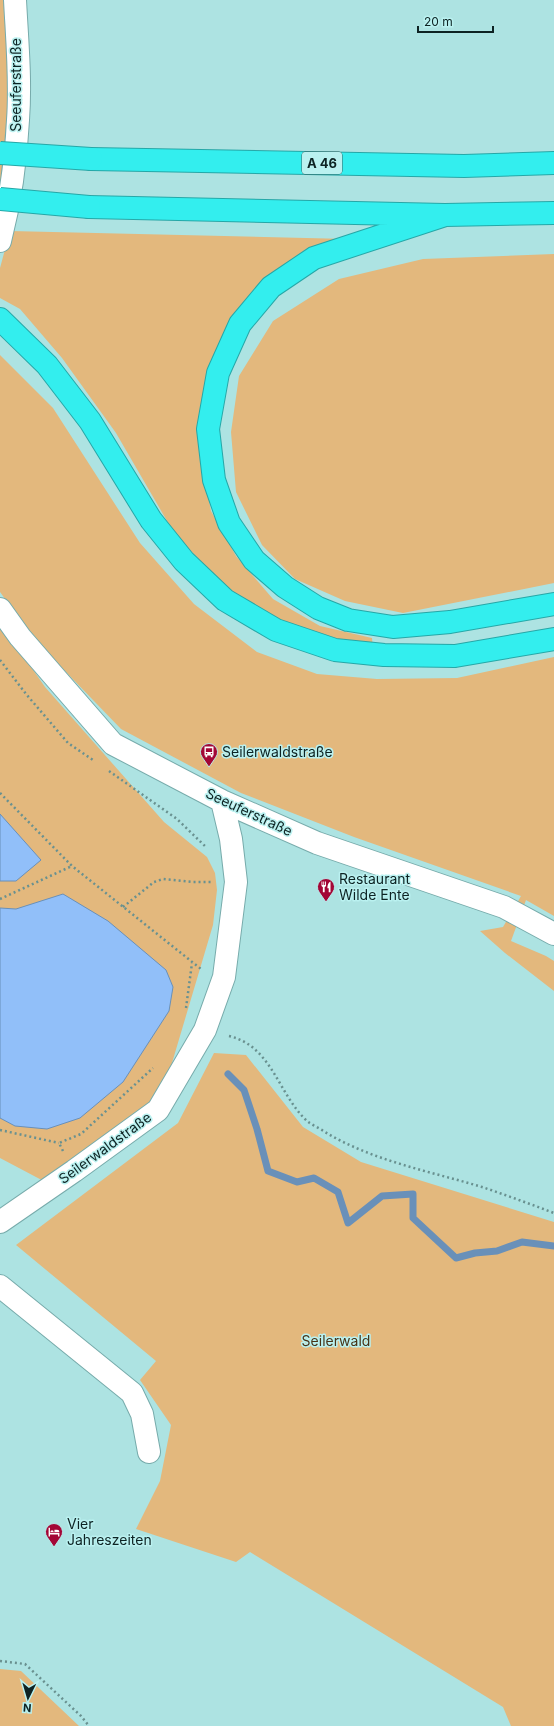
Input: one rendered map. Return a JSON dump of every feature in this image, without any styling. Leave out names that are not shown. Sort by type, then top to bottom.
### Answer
[{"type":"highway","name":"A 46","points":[[0,153],[90,159],[464,166],[554,163]]},
{"type":"highway","points":[[0,199],[89,207],[445,215],[554,213]]},
{"type":"highway","points":[[445,215],[314,258],[271,288],[240,324],[218,373],[208,429],[214,480],[229,523],[254,560],[286,588],[318,608],[348,620],[393,628],[450,622],[554,604]]},
{"type":"highway","points":[[0,318],[47,365],[90,421],[151,520],[184,561],[225,600],[276,630],[335,650],[384,655],[455,656],[554,639]]},
{"type":"street","name":"Seeuferstraße","points":[[0,241],[7,214],[19,119],[15,0]]},
{"type":"street","name":"Seeuferstraße","points":[[0,609],[20,637],[113,744],[222,801],[317,843],[504,907],[554,934]]},
{"type":"street","name":"Seilerwaldstraße","points":[[0,1222],[158,1110],[205,1030],[224,977],[236,882],[231,839],[222,801]]},
{"type":"street","points":[[0,1286],[132,1393],[142,1414],[149,1452]]},
{"type":"path","points":[[0,793],[72,866],[192,963],[185,1014]]},
{"type":"path","points":[[0,899],[72,866]]},
{"type":"path","points":[[123,907],[154,882],[163,878],[193,882],[236,882]]},
{"type":"path","points":[[205,1030],[232,1037],[256,1049],[271,1067],[287,1096],[307,1121],[342,1142],[387,1160],[483,1188],[554,1213]]},
{"type":"path","points":[[0,1130],[59,1143],[81,1134],[152,1070],[155,1064]]},
{"type":"path","points":[[59,1143],[74,1171]]},
{"type":"path","points":[[0,1661],[25,1664],[81,1716],[88,1726]]},
{"type":"green space","points":[[0,0],[12,0],[16,56],[0,219]]},
{"type":"green space","points":[[10,231],[348,239],[308,248],[274,272],[234,313],[210,364],[202,462],[211,511],[236,556],[273,599],[320,626],[372,638],[373,648],[314,633],[272,617],[229,591],[174,533],[116,433],[62,358],[20,309],[0,298],[0,268]]},
{"type":"green space","points":[[554,254],[554,583],[403,613],[345,601],[295,579],[262,545],[236,492],[231,432],[239,376],[273,321],[339,279],[423,259]]},
{"type":"green space","points":[[0,355],[53,408],[140,543],[194,604],[257,652],[317,674],[377,679],[457,678],[554,657],[554,916],[526,900],[511,941],[554,961],[554,991],[505,953],[480,931],[503,927],[521,896],[354,837],[241,793],[121,729],[36,641],[0,592]]},
{"type":"green space","points":[[0,622],[45,687],[164,822],[207,857],[215,873],[217,890],[213,925],[158,1110],[53,1186],[0,1158]]},
{"type":"green space","name":"Seilerwald","points":[[214,1053],[246,1055],[303,1127],[361,1162],[554,1222],[554,1726],[511,1726],[503,1707],[250,1552],[236,1562],[136,1529],[160,1481],[171,1425],[140,1380],[156,1361],[16,1245],[178,1123]]},
{"type":"green space","points":[[0,1669],[21,1671],[79,1726],[0,1726]]},
{"type":"water","points":[[0,814],[41,860],[16,881],[0,881]]},
{"type":"water","points":[[63,894],[108,921],[166,970],[173,987],[169,1011],[123,1082],[80,1118],[47,1129],[15,1126],[0,1118],[0,908],[16,909]]},
{"type":"waterway","points":[[228,1074],[244,1090],[257,1129],[268,1171],[297,1182],[314,1178],[338,1192],[348,1223],[382,1196],[413,1194],[413,1218],[456,1258],[475,1253],[497,1251],[522,1242],[554,1246]]},
{"type":"place","name":"Seilerwaldstraße","points":[[209,767]]},
{"type":"place","name":"Restaurant Wilde Ente","points":[[326,902]]},
{"type":"place","name":"Vier Jahreszeiten","points":[[54,1547]]}]
